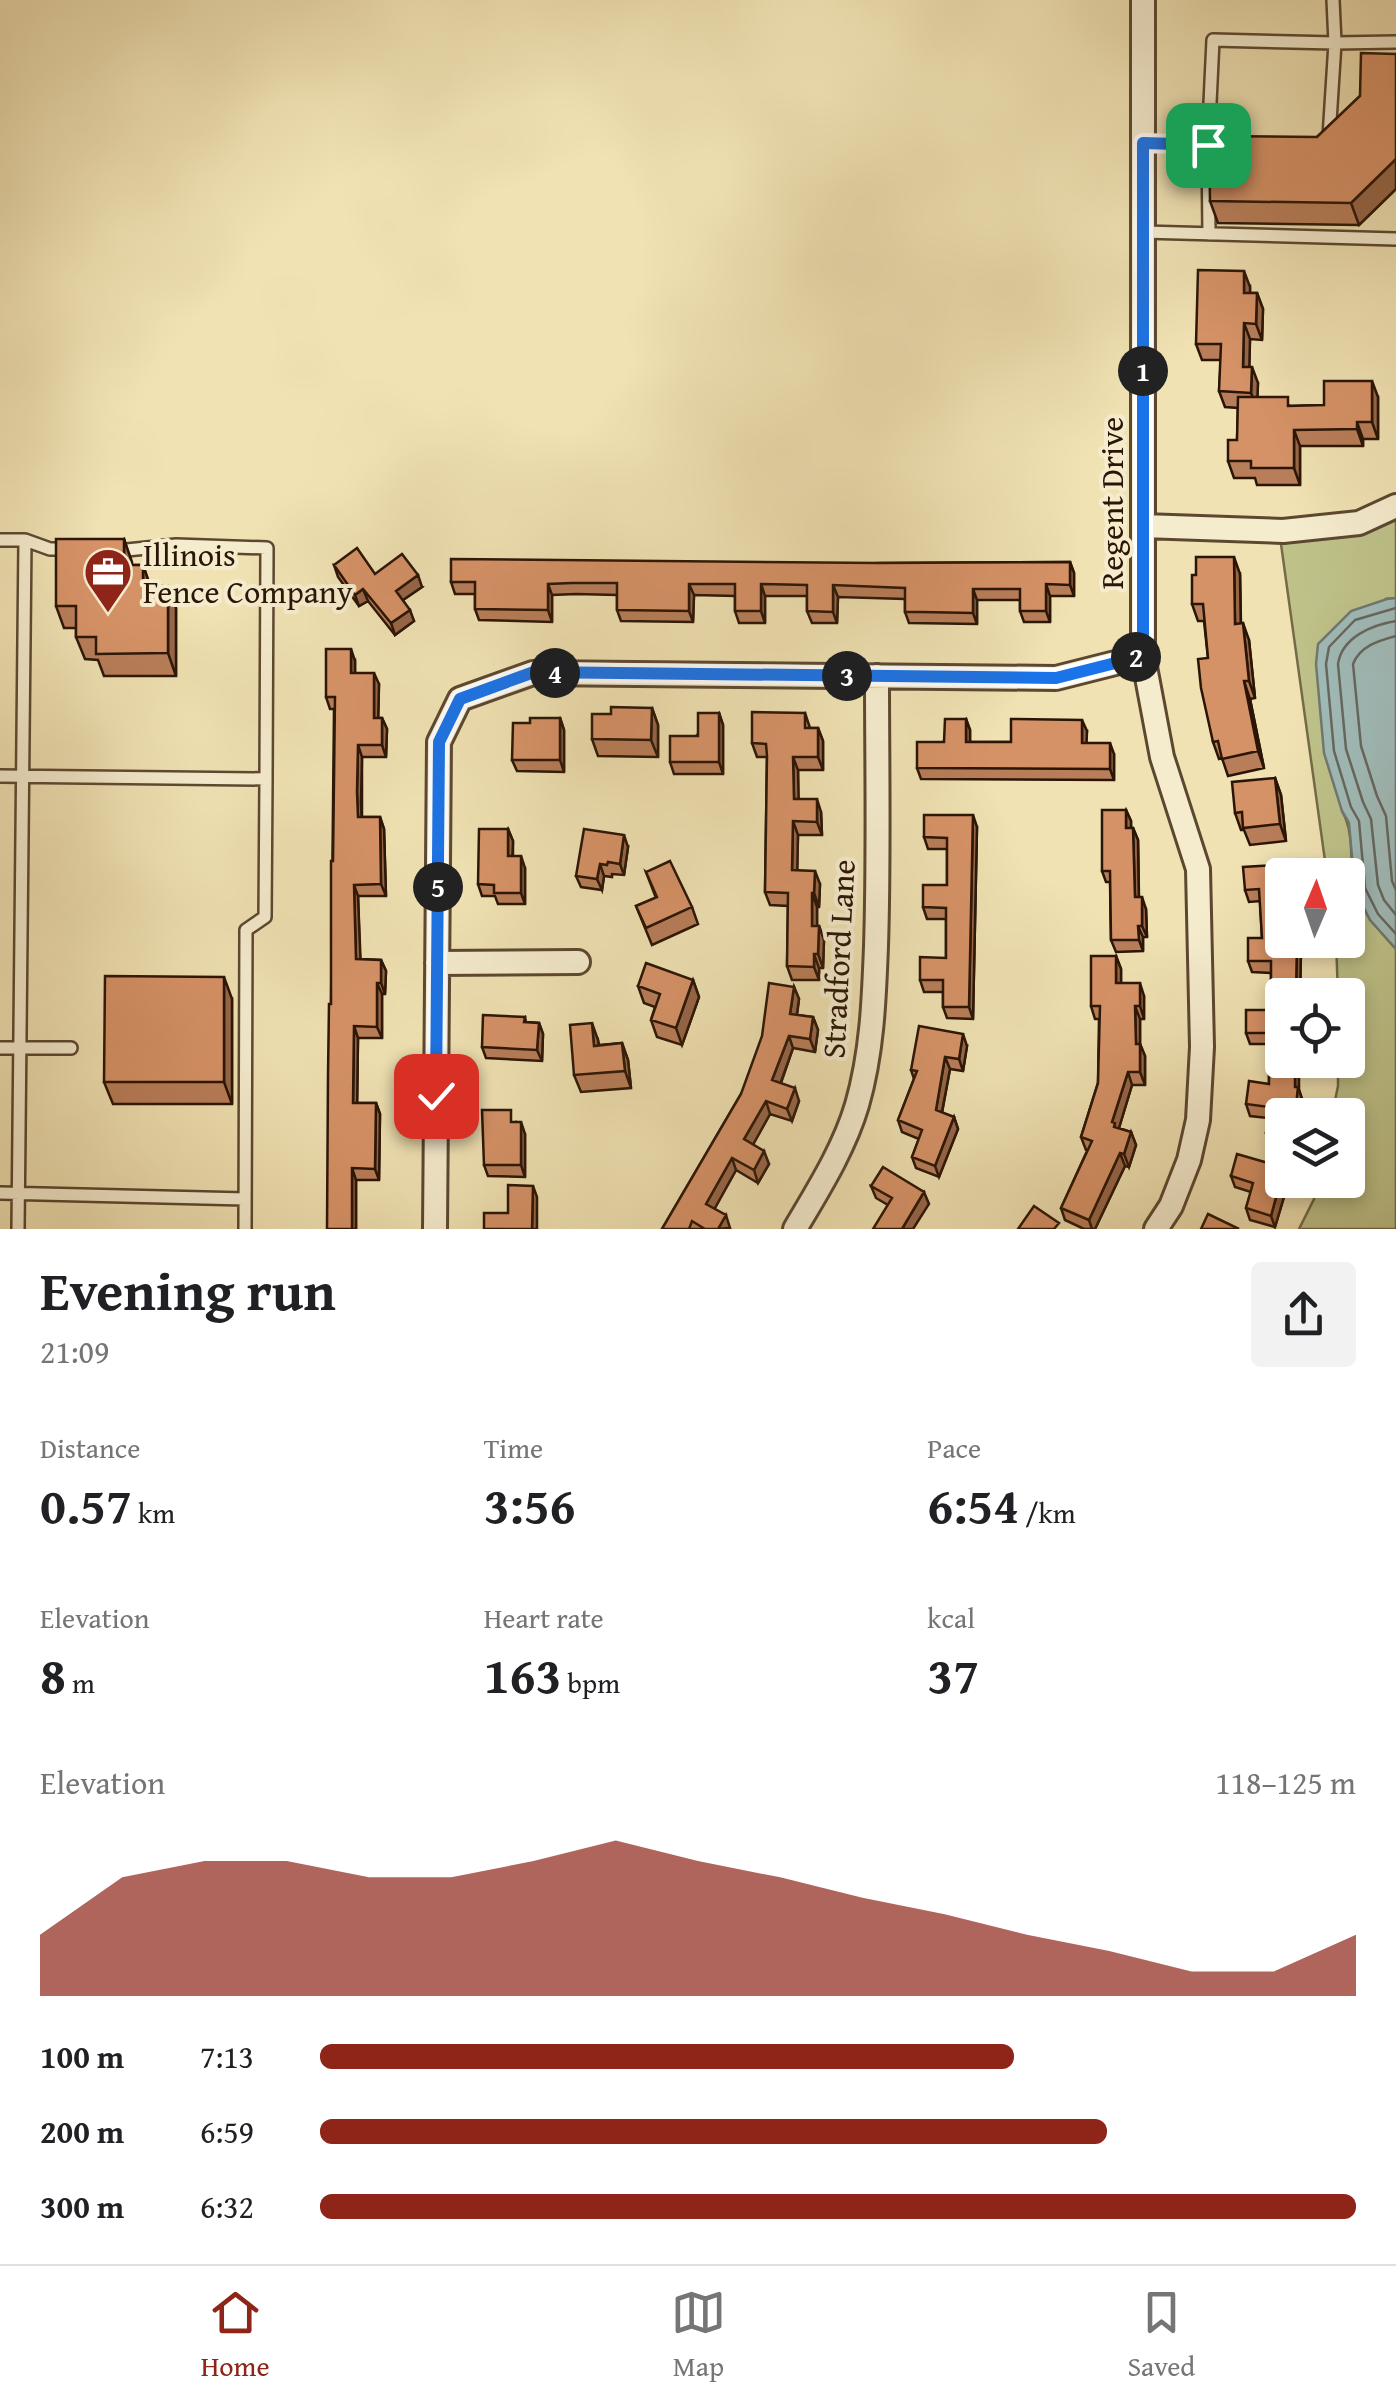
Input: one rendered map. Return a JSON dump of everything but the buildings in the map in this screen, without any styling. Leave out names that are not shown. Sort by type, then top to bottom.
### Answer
[{"type":"street","name":"Regent Drive","points":[[1143,0],[1143,656],[1162,757],[1198,869],[1202,1047],[1198,1120],[1190,1160],[1171,1206],[1156,1229]]},
{"type":"street","points":[[1143,526],[1284,531],[1359,523],[1396,506]]},
{"type":"street","points":[[435,1229],[439,742],[460,699],[534,672],[1056,678],[1143,656]]},
{"type":"street","name":"Stradford Lane","points":[[795,1229],[846,1133],[868,1055],[877,908],[876,676]]},
{"type":"street","points":[[437,963],[578,962]]},
{"type":"lane","points":[[1315,141],[1329,139],[1333,0]]},
{"type":"lane","points":[[1209,234],[1213,40],[1396,42]]},
{"type":"lane","points":[[1143,143],[1238,145]]},
{"type":"lane","points":[[1143,232],[1396,239]]},
{"type":"lane","points":[[0,540],[25,540],[50,549],[85,550]]},
{"type":"lane","points":[[18,1229],[25,540]]},
{"type":"lane","points":[[102,550],[176,545],[267,548],[264,917],[246,930],[245,1229]]},
{"type":"lane","points":[[0,776],[266,779]]},
{"type":"lane","points":[[0,1048],[71,1048]]},
{"type":"lane","points":[[0,1193],[245,1199]]},
{"type":"green space","points":[[1396,518],[1396,598],[1386,599],[1342,811],[1349,830],[1351,858],[1325,858],[1281,544],[1337,535]]},
{"type":"green space","points":[[1365,910],[1396,949],[1396,1229],[1299,1229],[1314,1198],[1365,1198],[1365,1098],[1336,1098],[1338,1078],[1365,1078],[1365,978],[1337,978],[1337,958],[1365,958]]},
{"type":"water","points":[[1396,598],[1396,949],[1365,910],[1365,858],[1352,858],[1349,823],[1324,753],[1316,664],[1318,644],[1351,611]]},
{"type":"place","name":"Illinois Fence Company","points":[[108,614]]},
{"type":"route","points":[[436,1096],[439,742],[460,699],[534,672],[1056,678],[1143,656],[1143,143],[1208,145]]}]
